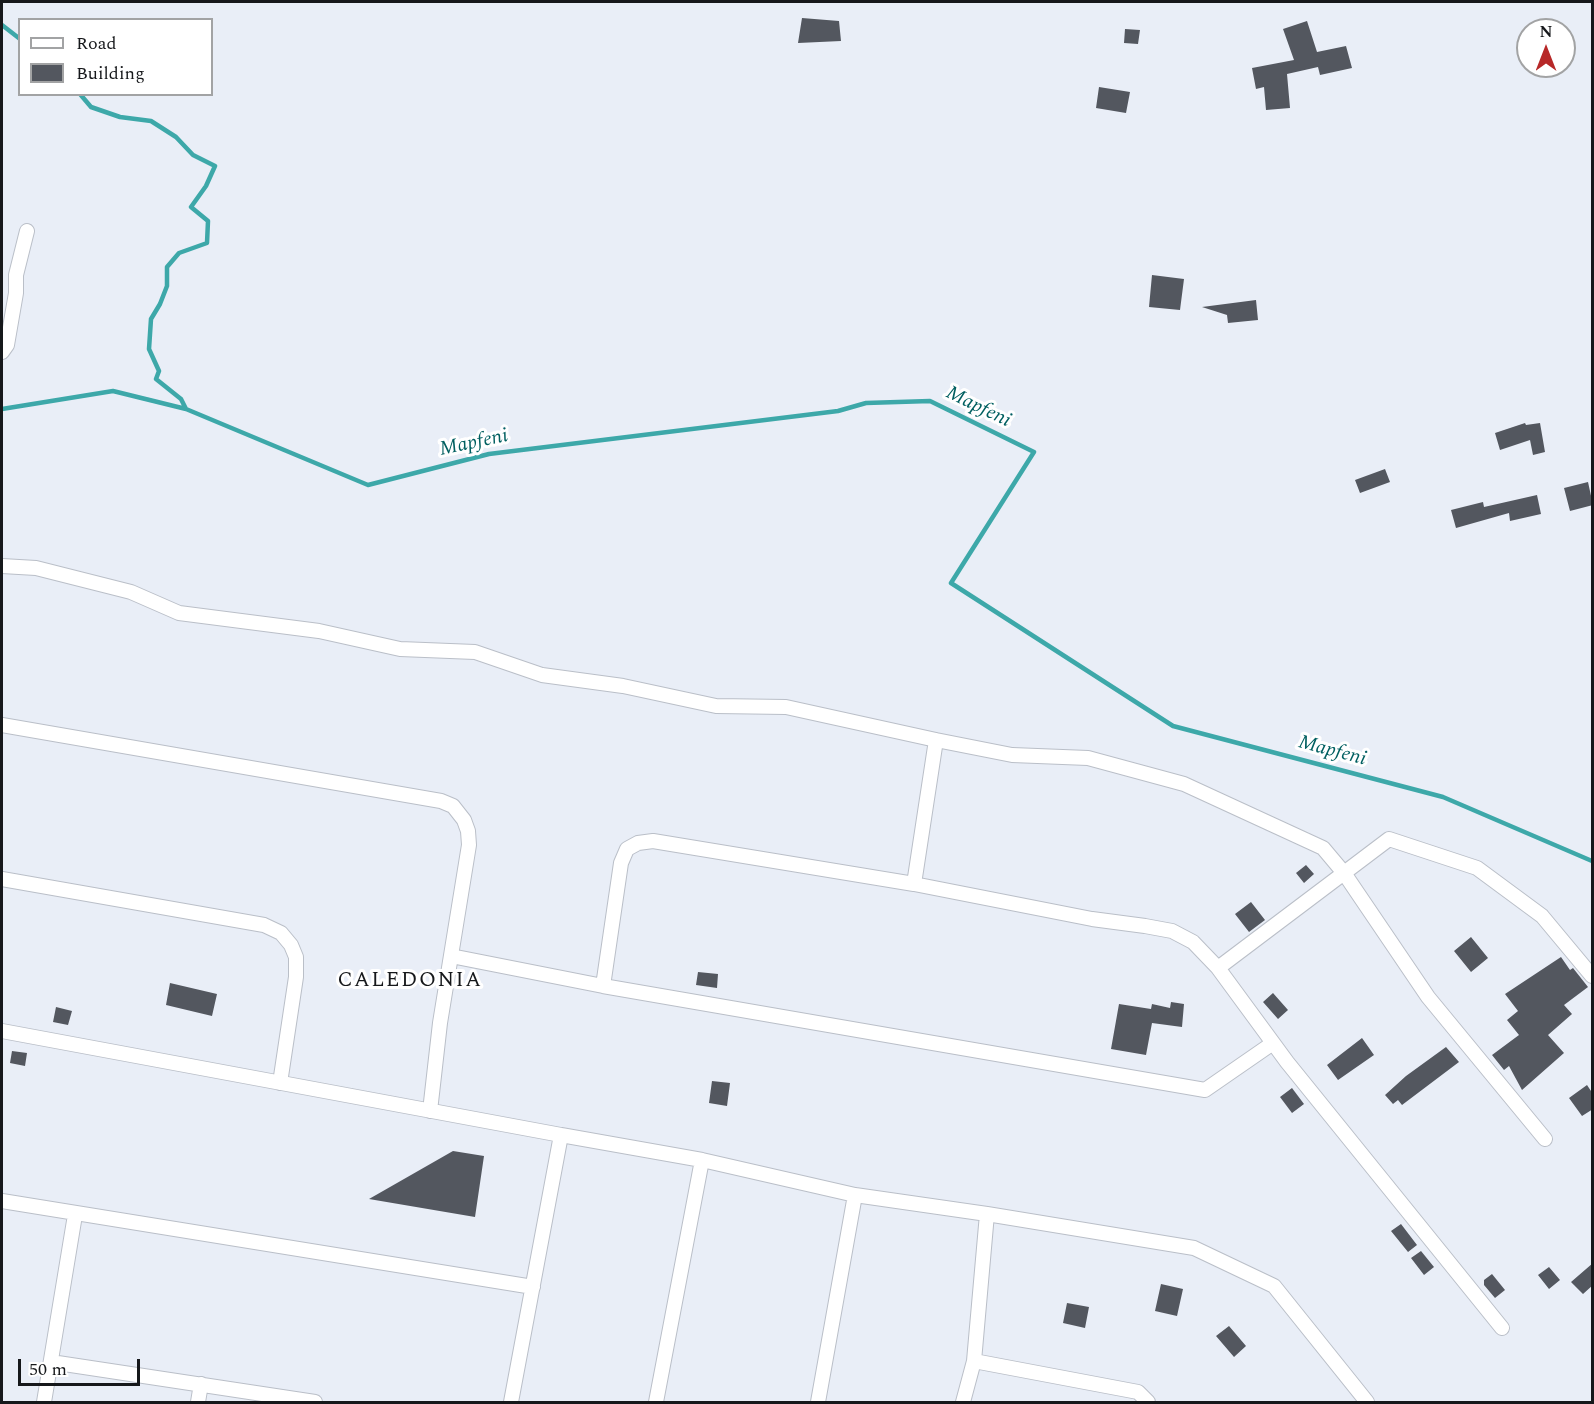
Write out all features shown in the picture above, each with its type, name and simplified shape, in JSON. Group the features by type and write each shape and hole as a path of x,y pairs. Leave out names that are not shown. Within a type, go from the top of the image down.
{"street":[{"path":"2,352 7,345 16,293 16,275 27,231"},
{"path":"2,566 36,568 131,592 179,613 319,631 400,649 475,652 542,675 623,686 716,706 786,707 1011,755 1088,758 1184,784 1323,848 1344,873 1428,997 1545,1139"},
{"path":"2,725 441,801 453,806 464,820 470,845 440,1023 430,1111"},
{"path":"914,884 936,740"},
{"path":"1218,968 1389,839 1477,868 1542,916 1593,976"},
{"path":"603,986 621,863 627,849 638,843 654,841 914,884 1092,919 1172,931 1193,942 1218,968 1273,1043 1502,1328"},
{"path":"2,879 264,925 281,933 291,945 296,957 296,977 280,1083"},
{"path":"451,956 603,986 1205,1090 1273,1043"},
{"path":"2,1031 702,1160 855,1195 1194,1248 1274,1286 1367,1402"},
{"path":"511,1402 561,1135"},
{"path":"656,1402 702,1160"},
{"path":"818,1402 855,1195"},
{"path":"2,1201 75,1215 533,1287"},
{"path":"963,1402 974,1361 987,1214"},
{"path":"45,1402 75,1215"},
{"path":"974,1361 1138,1392 1148,1402"},
{"path":"51,1362 315,1402"},
{"path":"198,1402 201,1384"}],"building":[{"path":"802,18 839,21 841,41 798,43"},
{"path":"1307,21 1317,52 1346,46 1352,68 1320,75 1318,67 1287,74 1290,108 1266,110 1264,87 1256,89 1252,68 1294,60 1283,29"},
{"path":"1125,29 1140,30 1138,44 1124,43"},
{"path":"1099,87 1130,92 1126,113 1096,108"},
{"path":"1152,275 1184,279 1180,310 1149,307"},
{"path":"1256,300 1258,320 1228,323 1227,315 1202,307"},
{"path":"1525,423 1526,425 1540,423 1545,452 1533,455 1530,440 1500,450 1495,433"},
{"path":"1385,469 1390,482 1360,493 1355,480"},
{"path":"1588,482 1593,505 1570,511 1564,488"},
{"path":"1537,495 1541,514 1510,521 1509,513 1456,528 1451,510 1483,502 1484,507"},
{"path":"1306,865 1314,874 1304,883 1296,873"},
{"path":"1251,902 1265,920 1249,932 1235,914"},
{"path":"1471,937 1488,958 1471,972 1454,951"},
{"path":"1561,957 1570,970 1573,968 1588,987 1564,1005 1572,1014 1548,1035 1564,1053 1522,1090 1509,1066 1504,1070 1492,1055 1519,1035 1507,1020 1518,1011 1505,994"},
{"path":"698,972 718,974 717,988 696,985"},
{"path":"170,983 217,994 212,1016 166,1005"},
{"path":"1273,993 1288,1010 1278,1019 1263,1002"},
{"path":"1171,1002 1184,1004 1182,1027 1152,1023 1146,1055 1111,1049 1119,1004 1151,1009 1152,1004 1170,1008"},
{"path":"56,1007 72,1011 68,1025 53,1022"},
{"path":"1362,1038 1374,1055 1338,1080 1327,1065"},
{"path":"1446,1047 1459,1062 1402,1105 1398,1100 1393,1104 1385,1095 1406,1076"},
{"path":"12,1051 27,1053 25,1066 10,1063"},
{"path":"712,1081 730,1083 727,1106 709,1103"},
{"path":"1587,1085 1593,1094 1593,1109 1582,1116 1569,1098"},
{"path":"1292,1088 1304,1104 1292,1113 1280,1097"},
{"path":"453,1151 484,1156 475,1217 369,1199"},
{"path":"1401,1224 1417,1245 1408,1252 1391,1231"},
{"path":"1421,1251 1434,1267 1424,1275 1411,1258"},
{"path":"1593,1263 1593,1285 1583,1294 1571,1282"},
{"path":"1549,1267 1560,1280 1549,1289 1538,1275"},
{"path":"1492,1274 1505,1290 1495,1298 1484,1285 1484,1280"},
{"path":"1161,1284 1183,1289 1177,1316 1155,1311"},
{"path":"1067,1303 1089,1307 1085,1328 1063,1323"},
{"path":"1229,1326 1246,1346 1234,1357 1216,1336"}],"waterway":[{"path":"2,25 18,37"},
{"path":"82,96 91,107 120,117 151,121 176,137 193,155 215,166 206,186 191,207 208,221 207,243 179,253 167,267 167,286 151,319 149,349 159,371 156,379 181,399 186,409"},
{"name":"Mapfeni","path":"2,409 113,391 186,409 368,485 489,454 838,411 866,403 930,401 1034,452 951,583 1173,726 1443,797 1592,861"}],"district":[{"name":"CALEDONIA","path":"410,982"}]}
